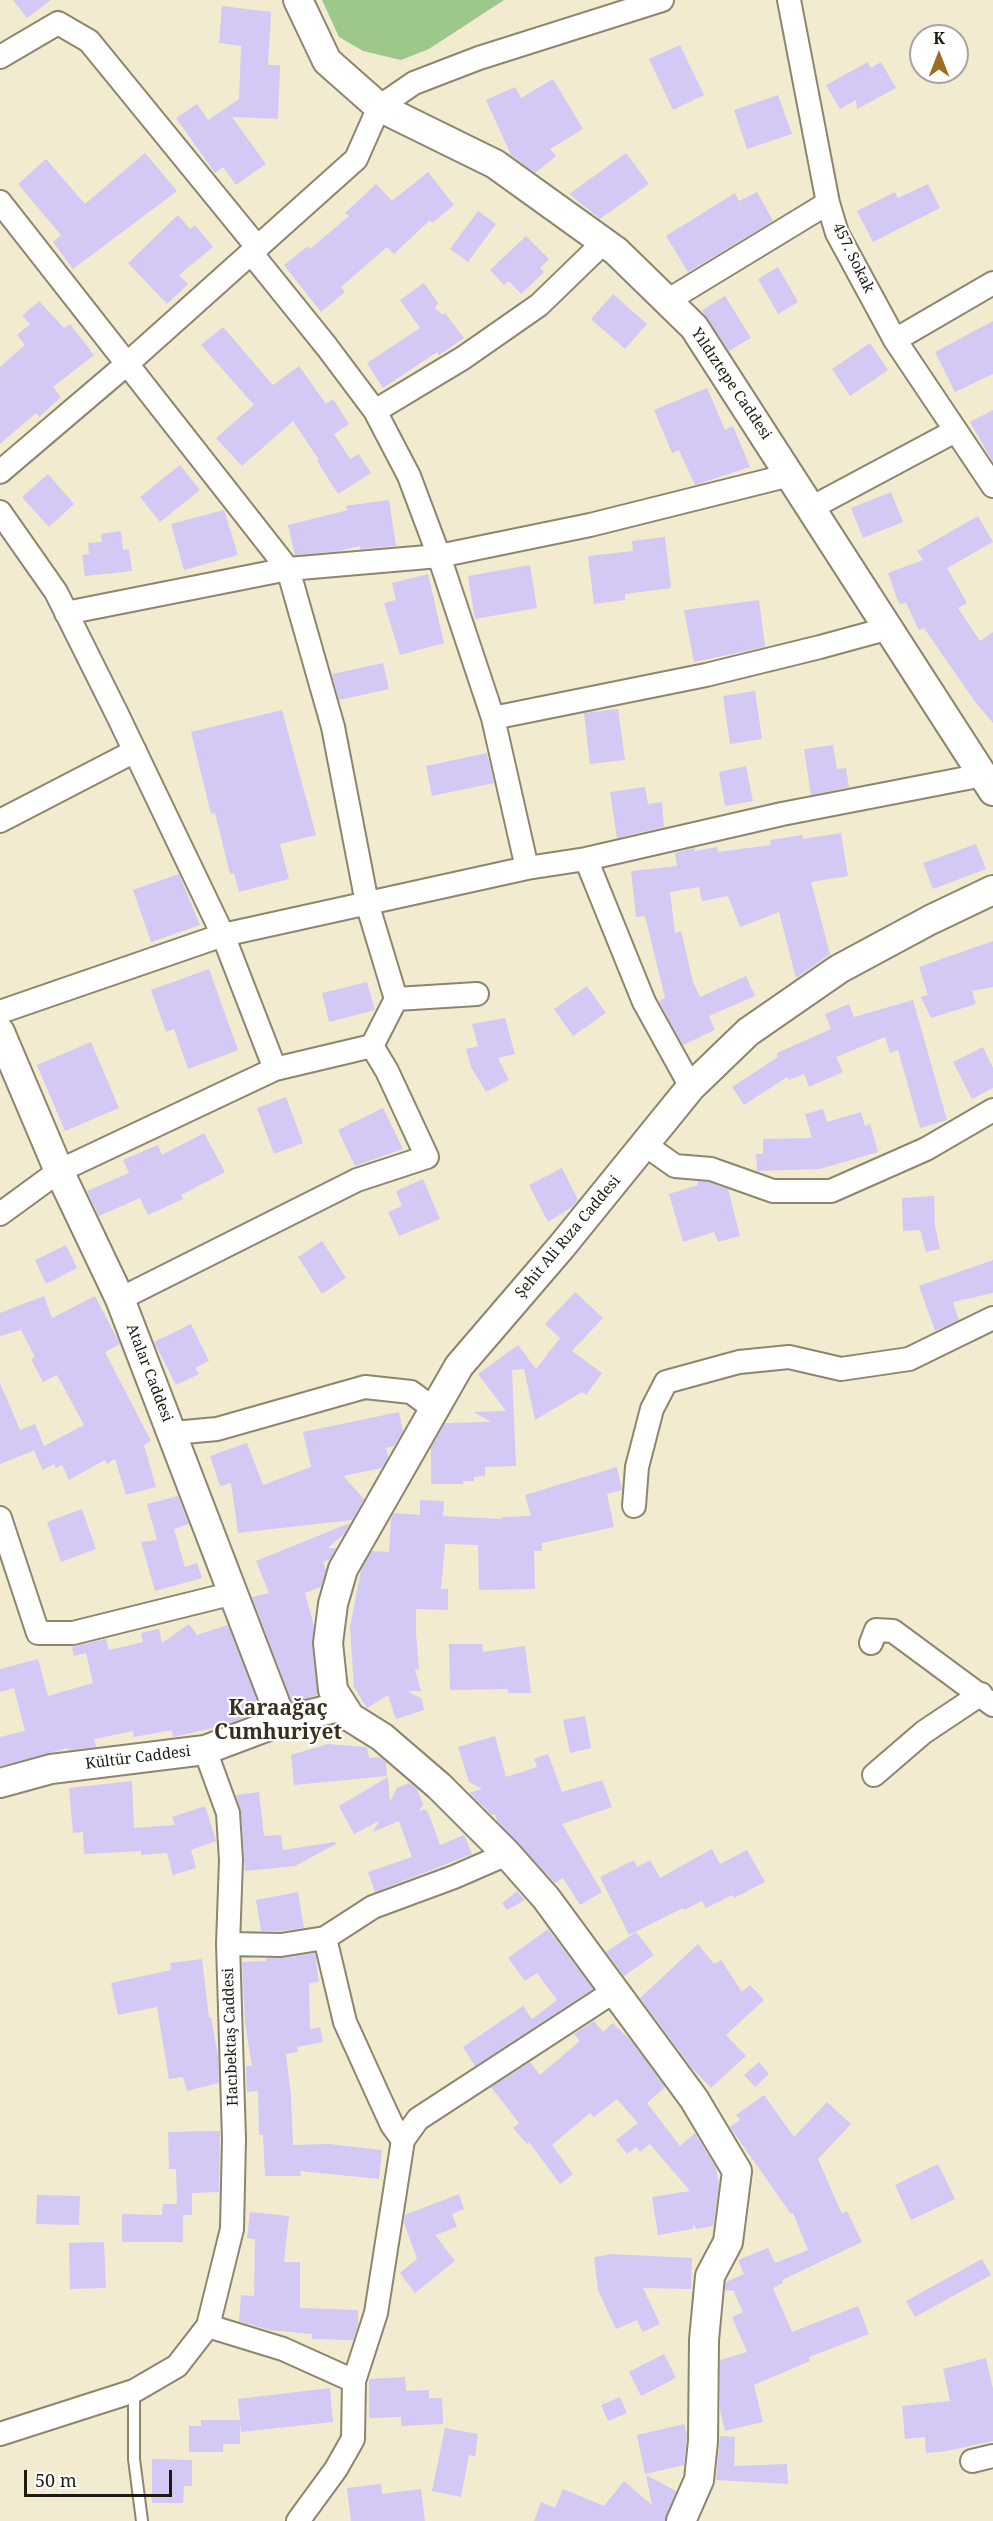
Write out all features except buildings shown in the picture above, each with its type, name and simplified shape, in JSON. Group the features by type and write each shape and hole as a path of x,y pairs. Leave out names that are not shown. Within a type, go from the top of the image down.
{"street":[{"name":"Yıldıztepe Caddesi","path":"298,0 327,61 378,107 495,164 616,251 694,327 988,783"},
{"path":"1,468 128,363 356,159 378,107 414,83 446,70 662,0"},
{"name":"457. Sokak","path":"789,0 828,203 837,233 895,340 956,431 989,472"},
{"path":"0,57 58,23 88,41 255,251 375,411 409,476 439,556 493,718 527,868"},
{"path":"0,202 288,569 333,727 367,903 396,999 372,1046 275,1069 59,1171 0,1214"},
{"path":"667,301 828,203"},
{"path":"375,411 463,358 539,305 604,242"},
{"path":"895,340 993,283"},
{"path":"811,508 956,431"},
{"path":"66,613 288,569 439,556 590,525 790,475"},
{"path":"0,512 56,592 135,751 223,935 275,1069"},
{"path":"493,718 706,675 886,628"},
{"path":"0,821 135,751"},
{"path":"0,1012 223,935 527,868 586,859 782,813 988,783"},
{"path":"586,859 644,1002 691,1087"},
{"name":"Şehit Ali Rıza Caddesi","path":"347,1711 333,1690 327,1643 333,1604 343,1569 459,1366 691,1087 748,1032 839,969 930,920 993,890"},
{"path":"396,999 477,994"},
{"name":"Atalar Caddesi","path":"0,1032 59,1171 120,1299 282,1721"},
{"path":"120,1299 218,1252 357,1180 427,1157 387,1071 372,1046"},
{"path":"644,1144 675,1166 711,1169 773,1191 831,1191 926,1149 993,1110"},
{"path":"634,1506 637,1467 652,1409 666,1382 739,1362 769,1359 789,1358 841,1369 909,1359 993,1318"},
{"path":"173,1433 217,1429 365,1387 411,1392 434,1409"},
{"path":"0,1518 38,1633 73,1633 234,1593"},
{"path":"871,1643 876,1630 893,1631 987,1700 924,1732 874,1775"},
{"path":"347,1711 382,1737 439,1786 507,1854 546,1898 616,1990 694,2099 737,2171 728,2242 710,2276 704,2340 703,2441 699,2480 681,2521"},
{"name":"Kültür Caddesi","path":"0,1782 51,1769 205,1750 282,1721 347,1711"},
{"name":"Hacıbektaş Caddesi","path":"205,1750 228,1814 231,1860 228,1944 234,2139 232,2229 208,2326"},
{"path":"228,1944 280,1945 325,1938 373,1907 454,1877 507,1854"},
{"path":"325,1938 345,2022 378,2097 392,2125 403,2140"},
{"path":"298,2521 336,2469 353,2439 354,2381 376,2313 403,2140 418,2119 616,1990"},
{"path":"0,2434 134,2391 177,2366 208,2326 283,2349 354,2381"}],"lane":[{"path":"134,2391 134,2459 142,2521"}],"green space":[{"path":"322,0 504,0 429,49 401,60 363,51 339,37"}],"district":[{"name":"Karaağaç Cumhuriyet","path":"278,1721"}]}
